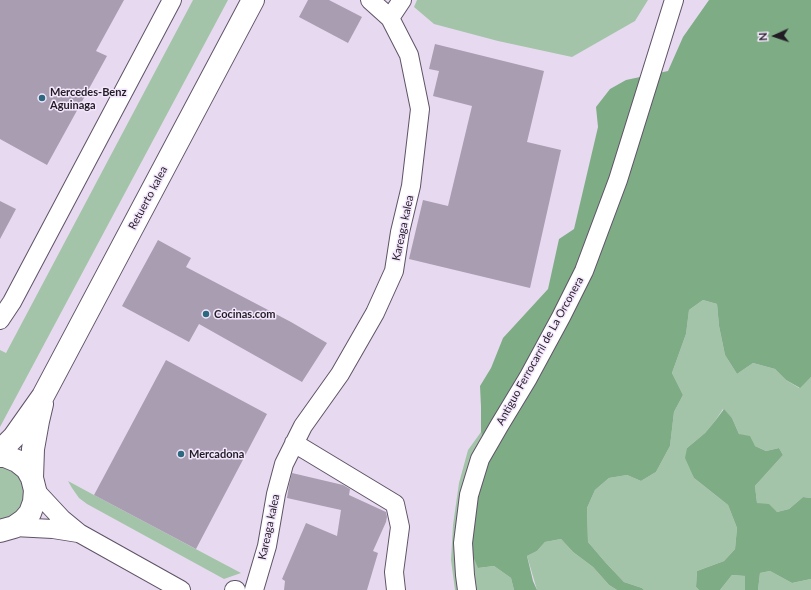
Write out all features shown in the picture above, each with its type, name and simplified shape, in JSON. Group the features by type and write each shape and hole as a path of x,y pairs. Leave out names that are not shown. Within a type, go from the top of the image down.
{"main road":[{"name":"Retuerto kalea","path":"0,450 14,437 43,396 253,0"},
{"name":"Retuerto kalea","path":"4,530 24,520 30,513 34,502 33,449 43,396"},
{"path":"0,456 17,460 27,469 34,484"}],"street":[{"path":"0,320 12,302 172,0"},
{"name":"Kareaga kalea","path":"254,590 267,546 276,494 284,464 303,426 340,374 375,313 394,271 400,232 411,186 420,109 409,55 390,18 370,0"},
{"path":"390,18 402,0"},
{"name":"Antiguo Ferrocarril de La Orconera","path":"468,590 465,575 463,543 469,495 480,459 528,378 584,271 618,180 674,0"},
{"path":"294,443 395,504 400,527 394,572 396,590"},
{"path":"34,484 62,519 79,533 182,590"},
{"path":"4,530 52,529 79,533"}],"green space":[{"path":"193,0 228,0 0,427 0,350 6,353"},
{"path":"417,0 648,0 635,21 572,57 498,41 434,24 414,7"},
{"path":"709,0 811,0 811,377 800,388 786,380 775,369 753,363 737,374 725,355 719,326 717,304 703,300 689,310 686,334 672,373 683,395 674,412 670,446 656,472 641,481 627,475 609,478 595,490 587,508 588,542 624,582 644,590 617,590 609,585 593,567 573,552 561,539 545,542 537,551 527,556 533,581 537,590 514,590 511,578 494,566 478,568 473,556 473,528 477,495 488,464 481,432 480,386 491,368 503,338 548,289 559,239 574,229 598,127 596,107 610,89 626,80 668,71 683,37"},
{"path":"703,300 717,304 719,326 725,355 737,374 753,363 775,369 786,380 799,388 811,377 811,498 803,497 789,509 777,512 757,503 755,486 783,455 779,448 766,451 755,446 739,434 732,418 723,409 705,433 687,448 694,478 728,505 737,528 735,549 724,561 697,571 696,587 699,590 644,590 624,582 588,542 587,508 595,490 609,478 627,475 641,481 656,472 670,446 674,412 683,395 672,373 686,334 689,310"},
{"path":"724,409 732,418 739,434 750,436 755,446 766,451 779,448 783,455 755,486 757,503 769,504 777,512 789,509 803,497 811,498 811,579 792,583 770,571 760,573 758,590 745,590 745,576 732,575 720,590 699,590 696,587 697,571 724,561 735,549 737,528 728,505 694,478 685,458 687,448 705,433"},
{"path":"481,432 488,464 478,568 494,566 511,578 514,590 455,590 451,560 453,525 459,483 468,450"},
{"path":"0,464 8,466 22,479 25,488 23,506 17,514 0,522"},
{"path":"68,481 241,573 224,579 87,504 79,498"},
{"path":"561,539 573,552 593,567 609,585 617,590 537,590 527,556 537,551 545,542"},
{"path":"770,571 792,583 811,579 811,590 758,590 760,573"},
{"path":"732,575 745,576 745,590 720,590"}],"building":[{"name":"Mercedes-Benz Aguinaga","path":"0,0 124,0 96,51 107,56 47,165 0,139"},
{"path":"308,0 329,0 362,17 348,43 299,17"},
{"path":"435,44 544,71 527,142 561,150 530,288 409,259 423,200 448,206 472,106 433,96 439,71 429,69"},
{"path":"0,201 16,209 0,239"},
{"name":"Cocinas.com","path":"158,240 191,258 186,267 291,322 327,343 302,382 199,324 189,342 122,306"},
{"name":"Mercadona","path":"166,360 267,414 196,549 94,495"},
{"path":"292,473 343,485 350,489 349,495 386,512 386,522 373,551 378,553 367,590 284,590 285,581 282,579 306,523 337,536 341,510 287,498"}],"place":[{"name":"Mercedes-Benz Aguinaga","path":"42,98"},
{"name":"Cocinas.com","path":"206,314"},
{"name":"Mercadona","path":"181,454"}]}
